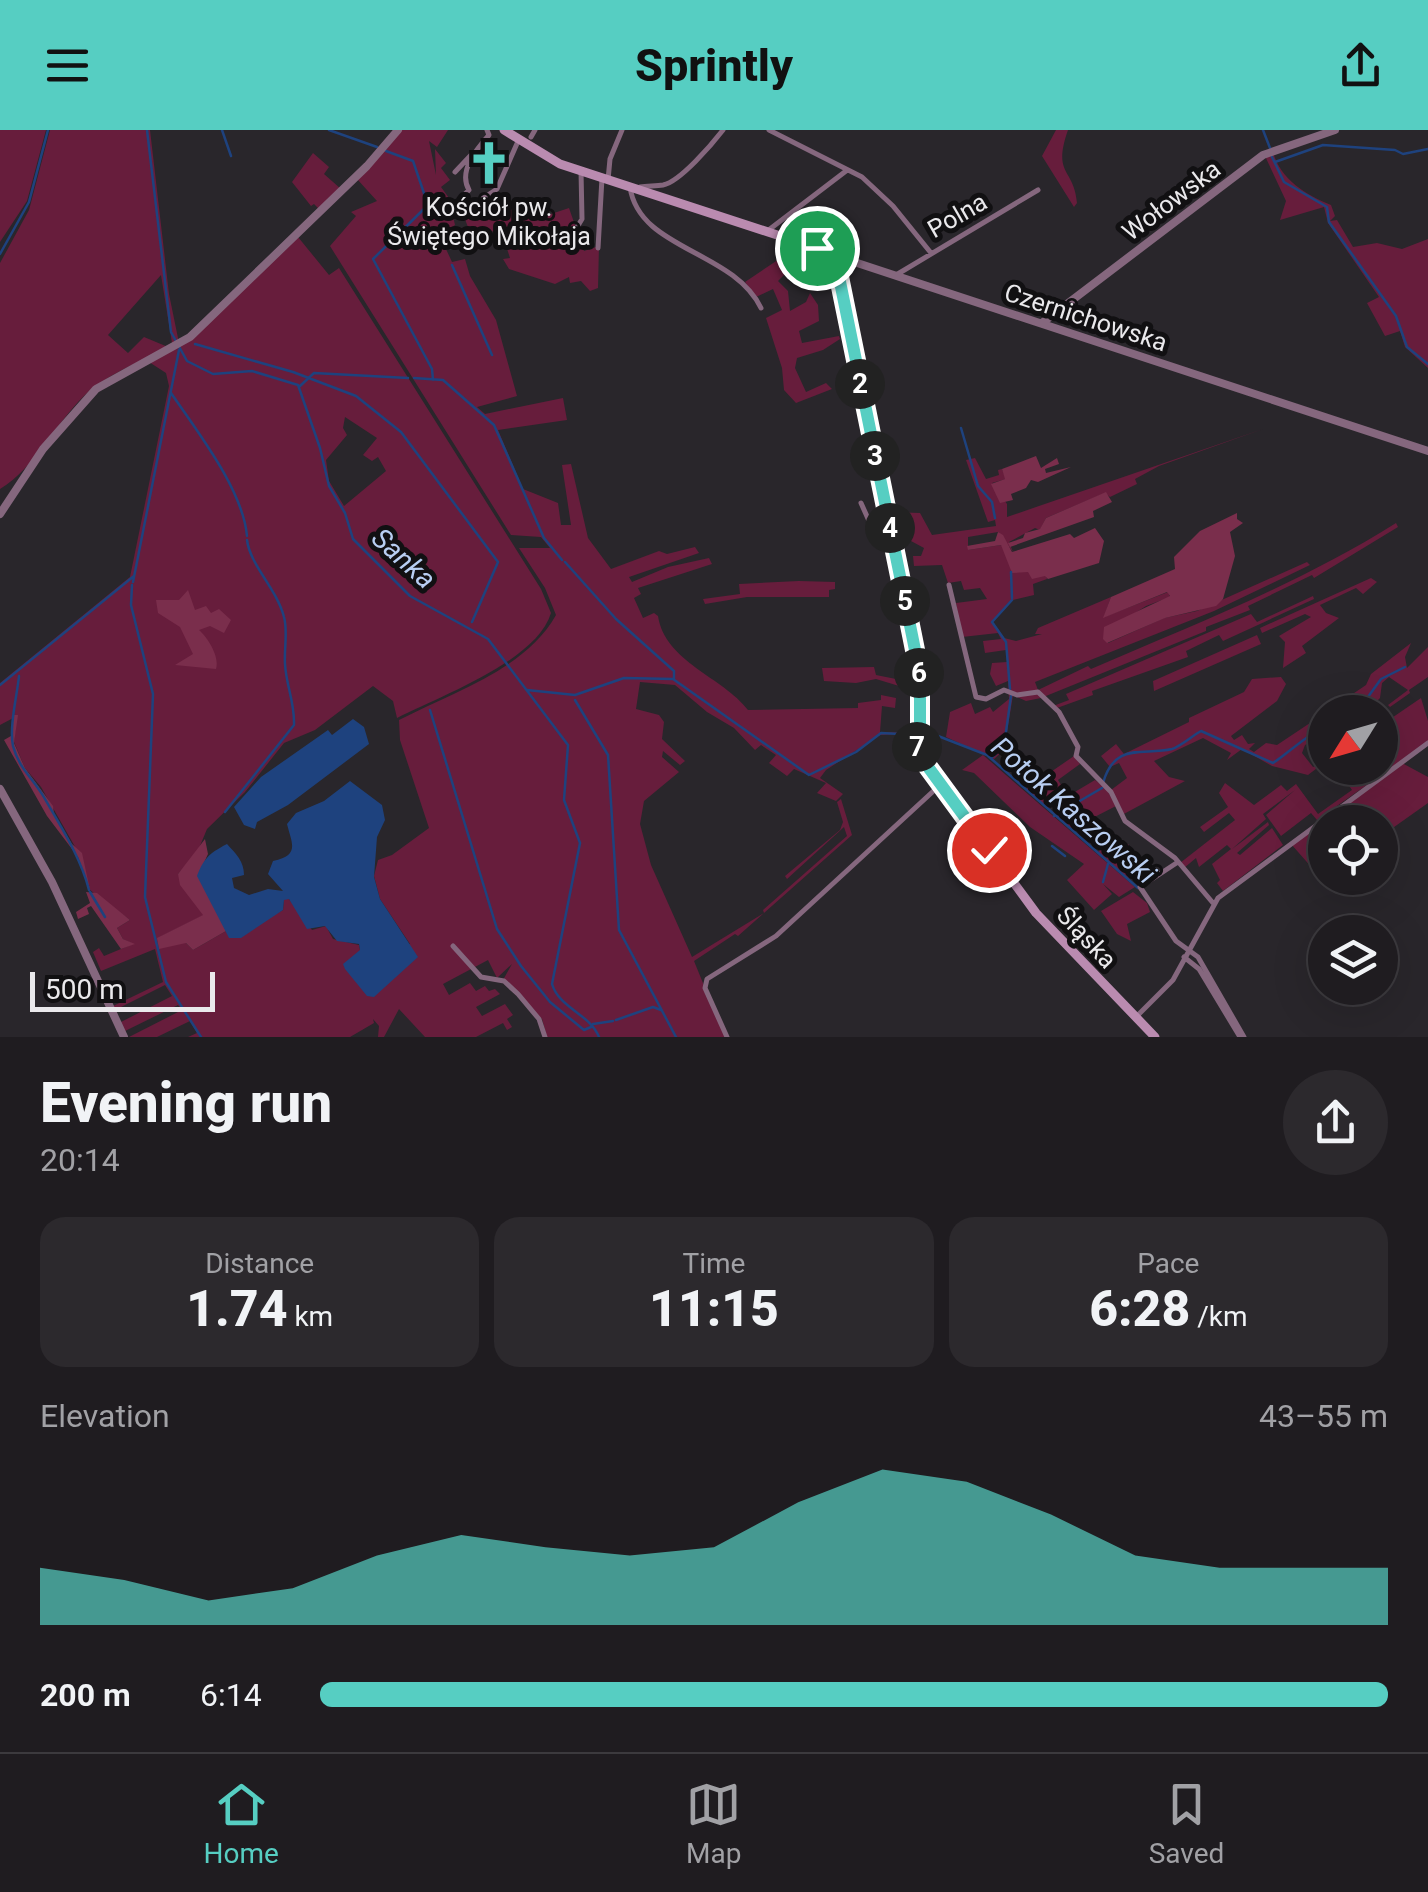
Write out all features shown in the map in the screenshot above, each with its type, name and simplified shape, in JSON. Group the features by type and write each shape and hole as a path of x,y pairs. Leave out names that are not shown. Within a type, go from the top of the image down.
{"main road":[{"path":"504,130 526,134 555,162 822,250 838,261"},
{"name":"Śląska","path":"838,261 919,668 917,734 921,759 1036,913 1154,1037"}],"street":[{"path":"0,514 44,449 96,389 177,345 330,202 398,130"},
{"path":"598,248 605,178 622,130"},
{"path":"769,130 862,177 932,253"},
{"name":"Wołowska","path":"1042,324 1263,155 1334,130"},
{"path":"722,131 713,145 667,184 630,187 641,216 654,229 736,274 761,308"},
{"path":"455,172 488,132"},
{"path":"456,216 497,189 526,134"},
{"path":"463,196 469,190 464,181 474,152"},
{"path":"576,228 582,218 581,171"},
{"path":"766,232 846,171"},
{"name":"Polna","path":"896,275 1038,190"},
{"name":"Czernichowska","path":"838,261 896,275 1428,451"},
{"path":"861,503 891,558 896,558"},
{"path":"872,527 890,528"},
{"path":"950,585 974,695 980,700 1004,690 1017,695 1036,691 1059,712 1078,747 1076,756 1111,792 1125,821 1178,862 1213,903"},
{"path":"1136,1017 1168,988 1213,903 1282,847 1428,743"},
{"path":"727,1037 706,988 707,979 776,936 940,785"},
{"path":"0,789 52,882 124,1037"},
{"path":"1178,862 1140,886 1242,1037"},
{"path":"453,946 481,977 504,982 518,994 540,1019 546,1037"}],"shaded area":[{"path":"0,130 46,130 27,201 0,242"},
{"path":"50,130 150,130 169,294 179,343 94,387 24,469 0,489 0,263 29,210","holes":["161,275 172,343 168,347 144,337 128,353 108,335"]},
{"path":"401,130 448,130 437,147 429,141 436,175 435,149 446,163 441,168 450,180 441,187 449,198 455,225 440,236 452,262 465,259 470,276 496,320 517,396 477,407 485,414 563,398 567,420 498,430 523,489 558,503 561,525 571,525 562,465 571,464 588,538 611,569 659,551 667,554 695,547 699,553 629,577 632,582 668,567 709,558 712,564 638,588 641,594 634,598 643,618 654,613 658,616 663,632 683,657 748,710 858,708 858,703 881,700 881,695 896,698 895,708 882,706 880,732 915,733 880,735 826,770 820,778 843,794 836,801 817,793 826,783 794,769 787,776 769,763 776,755 761,745 755,750 734,728 675,685 640,682 636,709 659,715 664,722 662,739 685,761 680,765 663,751 662,757 679,772 644,801 640,824 651,865 692,957 764,913 738,936 735,934 694,961 725,1037 547,1037 542,1019 503,980 512,964 497,978 488,960 443,984 449,995 470,983 476,991 485,986 500,994 476,1007 482,1016 505,1004 513,1015 507,1019 512,1027 507,1030 503,1023 476,1037 425,1037 399,1009 384,1037 378,1037 379,1026 373,1019 374,1023 350,1037 188,1037 197,1033 190,1021 157,1037 129,1037 182,1010 178,1005 123,1032 119,1023 172,996 165,985 113,1011 111,1007 163,982 155,949 101,971 93,952 99,948 104,956 133,944 123,939 117,928 130,920 90,890 78,852 41,787 25,768 14,742 17,716 0,725 0,683 130,577 169,386 166,373 149,362 182,345 298,237 329,275 339,268 541,589 551,613 527,647 461,688 397,718 393,701 373,686 315,730 284,743 245,792 207,829 197,853 178,874 204,915 162,936 186,943 193,950 226,931 230,938 283,910 284,899 289,899 312,930 326,926 333,939 359,945 360,950 410,944 380,899 374,876 378,860 392,855 429,828 400,740 399,720 507,665 543,634 556,615 545,588 519,548 550,548 541,537 511,535 330,246 356,216 351,212 377,201 357,179","holes":["345,417 377,438 363,455 372,461 378,457 386,471 344,506 329,481 326,460 347,435 343,428"]},
{"path":"1056,130 1068,130 1062,156 1075,191 1074,207 1042,156"},
{"path":"1273,152 1276,162 1295,185 1331,205 1335,216 1330,221 1337,220 1353,247 1377,243 1402,249 1428,239 1428,368 1405,347 1400,331 1385,336 1367,303 1379,297 1328,223 1324,207 1280,220 1286,201 1265,156"},
{"path":"313,153 329,167 324,174 341,189 320,210 314,204 311,206 292,182"},
{"path":"495,193 506,210 539,202 538,210 547,208 548,212 536,219 569,208 584,251 599,246 598,288 590,291 581,281 570,283 569,277 555,284 509,269 503,259 510,258 501,230 471,235 463,214"},
{"path":"800,245 805,247 781,267 785,274 778,281 788,291 790,311 806,302 810,293 818,305 819,321 799,331 802,343 839,336 840,339 823,350 797,358 795,368 806,392 826,383 832,389 796,403 784,390 782,368 766,318 782,310 773,289 756,297 745,282"},
{"path":"1263,429 1159,466 1135,479 1137,484 1110,497 1105,493 1046,518 1040,530 1035,528 1009,542 1013,552 998,532 968,537 968,550 1001,545 1031,574 1046,576 1047,579 1033,584 1034,595 1013,600 993,622 1004,638 1016,641 1042,634 1035,634 1038,628 1111,597 1104,617 1168,592 1170,597 1146,606 1106,632 1108,643 1164,618 1197,611 1307,562 1310,565 1214,611 1035,682 1038,690 1246,602 1396,523 1398,527 1314,578 1312,575 1248,606 1250,610 1206,627 1206,631 1041,698 1026,701 1013,695 1004,750 994,759 946,737 950,712 971,703 975,714 990,707 993,712 1009,699 1008,681 996,686 990,674 992,663 1007,662 1006,650 985,653 983,641 1001,639 998,633 962,637 956,603 987,599 980,588 964,590 961,581 948,583 942,565 914,566 913,556 921,556 924,548 911,541 895,542 894,538 910,538 909,522 890,520 878,456 888,482 884,483 890,512 920,513 932,535 996,526 995,520 988,522 966,460 975,458 986,479 999,475 998,470 1002,469 1006,479 992,483 1007,504 1007,517"},
{"path":"1036,456 1041,468 1057,458 1059,464 1045,469 1046,473 1071,467 1038,482 1031,480 1026,488 1011,494 1013,500 1000,503 991,484 1005,479 1002,469"},
{"path":"1106,492 1112,502 1093,511 1094,517 1010,547 1008,543 1040,529 1046,518"},
{"path":"1237,513 1237,519 1243,523 1230,532 1235,556 1223,599 1216,606 1165,618 1107,643 1103,639 1104,627 1170,596 1167,592 1103,618 1111,597 1175,569 1174,557 1200,531"},
{"path":"1095,528 1104,541 1099,563 1048,579 1032,579 1028,572 1012,573 1001,545 968,550 967,546 995,541 998,532 1012,552 1070,534 1074,538"},
{"path":"1371,578 1377,582 1363,594 1356,588 1320,605 1326,613 1339,618 1302,646 1306,653 1283,668 1285,642 1279,636 1311,617 1305,614 1262,633 1260,628"},
{"path":"835,582 835,589 829,590 829,597 747,597 705,604 703,599 740,594 739,584"},
{"path":"188,590 195,610 206,606 211,613 219,609 231,620 224,633 210,626 199,630 214,653 216,669 175,665 193,654 180,627 158,613 156,600 179,600"},
{"path":"1313,596 1314,599 1223,641 1219,635 1186,651 1188,657 1092,691 1093,695 1053,706 1069,700 1066,694 1251,614 1257,622"},
{"path":"1257,635 1261,644 1154,691 1153,681"},
{"path":"1411,643 1405,657 1407,668 1428,647 1428,677 1398,701 1408,690 1389,677 1382,683 1380,695 1351,695 1366,685 1371,674"},
{"path":"874,667 876,675 906,681 914,677 917,697 909,695 909,689 876,679 856,683 824,681 822,668"},
{"path":"1281,677 1286,684 1277,701 1231,736 1234,740 1242,735 1248,744 1255,743 1249,749 1254,752 1266,743 1277,745 1308,724 1308,743 1302,753 1308,761 1308,775 1272,766 1242,749 1227,760 1231,753 1203,738 1154,761 1169,777 1185,781 1122,815 1111,790 1127,778 1119,763 1110,767 1101,756 1116,744 1124,754 1189,722 1189,718 1244,692 1252,679"},
{"path":"1421,698 1428,721 1428,742 1398,763 1398,714"},
{"path":"14,715 18,715 14,743 25,768 53,806 72,844 82,853 90,890 78,857 47,816 4,740 11,736"},
{"path":"983,755 1135,887 1119,897 1103,884 1112,894 1094,910 1067,880 1084,864 1030,827 974,773 962,770"},
{"path":"1074,756 1080,764 1058,780 1068,796 1095,780 1106,788 1116,806 1071,829 1052,813 1071,802 1069,797 1048,809 1026,789"},
{"path":"1402,763 1428,777 1428,803 1398,824 1398,805 1343,805 1371,785 1398,785 1398,766"},
{"path":"1225,783 1254,805 1281,785 1287,791 1296,784 1311,805 1308,805 1308,815 1281,836 1266,815 1295,790 1263,814 1266,819 1232,849 1268,822 1237,853 1240,855 1272,828 1283,845 1223,891 1212,864 1231,849 1227,845 1199,867 1196,858 1184,868 1180,863 1235,820 1229,813 1204,832 1200,827 1228,807 1219,793"},
{"path":"1349,785 1367,785 1338,805 1331,805 1352,790"},
{"path":"841,799 852,835 764,913 847,836 844,827 787,879 785,876 840,830 843,822 837,802"},
{"path":"1105,826 1115,844 1128,844 1143,869 1128,878 1097,853 1100,850 1085,837"},
{"path":"1308,831 1308,863 1291,844"},
{"path":"205,839 208,854 201,869 226,931 193,950 186,943 159,949 157,938 203,915 180,885 178,874"},
{"path":"86,892 97,893 130,920 117,928 123,939 135,944 121,949 91,906 87,908 89,914 78,919 76,912 90,903"},
{"path":"1133,892 1147,903 1150,912 1127,924 1131,941 1117,934 1101,911"}],"water":[{"path":"353,719 364,727 369,744 288,805 257,822 255,829 244,825 234,807 261,777 328,730 332,735"},
{"path":"350,781 382,805 385,820 377,837 374,877 380,899 418,957 374,997 367,996 343,964 360,950 359,944 337,941 325,926 307,929 289,899 284,900 283,910 241,938 229,938 197,876 207,858 227,844 244,870 244,875 232,878 234,888 249,895 268,889 283,891 268,874 273,861 291,852 287,824 296,813 324,801"}],"waterway":[{"path":"0,254 29,202 48,130"},
{"name":"Sanka","path":"147,130 171,332 187,361 213,374 252,371 298,385 329,486 345,513 353,539 410,596 488,639 568,745 564,800 580,843 552,984 561,999 589,1022 599,1037"},
{"path":"222,130 231,156"},
{"path":"329,130 377,147"},
{"path":"1263,130 1270,148"},
{"path":"1275,162 1323,145 1395,150 1403,154 1428,149"},
{"path":"386,151 413,161 428,205 373,259 432,369 433,380"},
{"path":"1272,157 1284,182 1327,207 1329,222 1396,316 1407,347 1428,364"},
{"path":"452,265 492,355"},
{"path":"195,344 293,372 356,396 401,432 498,562 472,622"},
{"path":"133,582 179,350"},
{"path":"300,386 314,373 408,378"},
{"path":"414,378 443,380 494,425 544,538 562,560"},
{"path":"171,393 228,481 244,518 247,536"},
{"path":"961,428 978,486 992,502 995,518"},
{"path":"225,812 294,725 286,672 284,617 247,540"},
{"path":"565,562 616,619 674,671 674,678"},
{"path":"1011,572 1012,598"},
{"path":"0,685 134,576"},
{"path":"132,585 131,605 153,694 145,897 166,982 201,1037"},
{"path":"1010,689 1006,642 992,622 1012,600"},
{"path":"1369,695 1381,679 1405,667"},
{"path":"19,676 13,746 70,843 89,890"},
{"name":"Potok Kaszowski","path":"527,690 575,695 624,678 673,679 809,775 856,752 881,733 938,736 987,755 1138,888"},
{"path":"992,757 1004,746 1011,696"},
{"path":"575,700 608,755 619,930 676,1037"},
{"path":"430,710 497,929 550,1002 584,1030 591,1027"},
{"path":"1103,783 1108,770 1122,756 1172,749 1201,731 1273,763 1308,737"},
{"path":"1054,816 1102,788"},
{"path":"1052,846 1065,856"},
{"path":"1103,882 1108,864"},
{"path":"90,892 105,917"},
{"path":"616,1020 653,1007 661,1010"},
{"path":"593,1024 613,1021"}],"place":[{"name":"Kościół pw. Świętego Mikołaja","path":"489,163"}],"route":[{"path":"817,248 832,258 838,272 912,635 920,675 918,751 989,850"}]}
